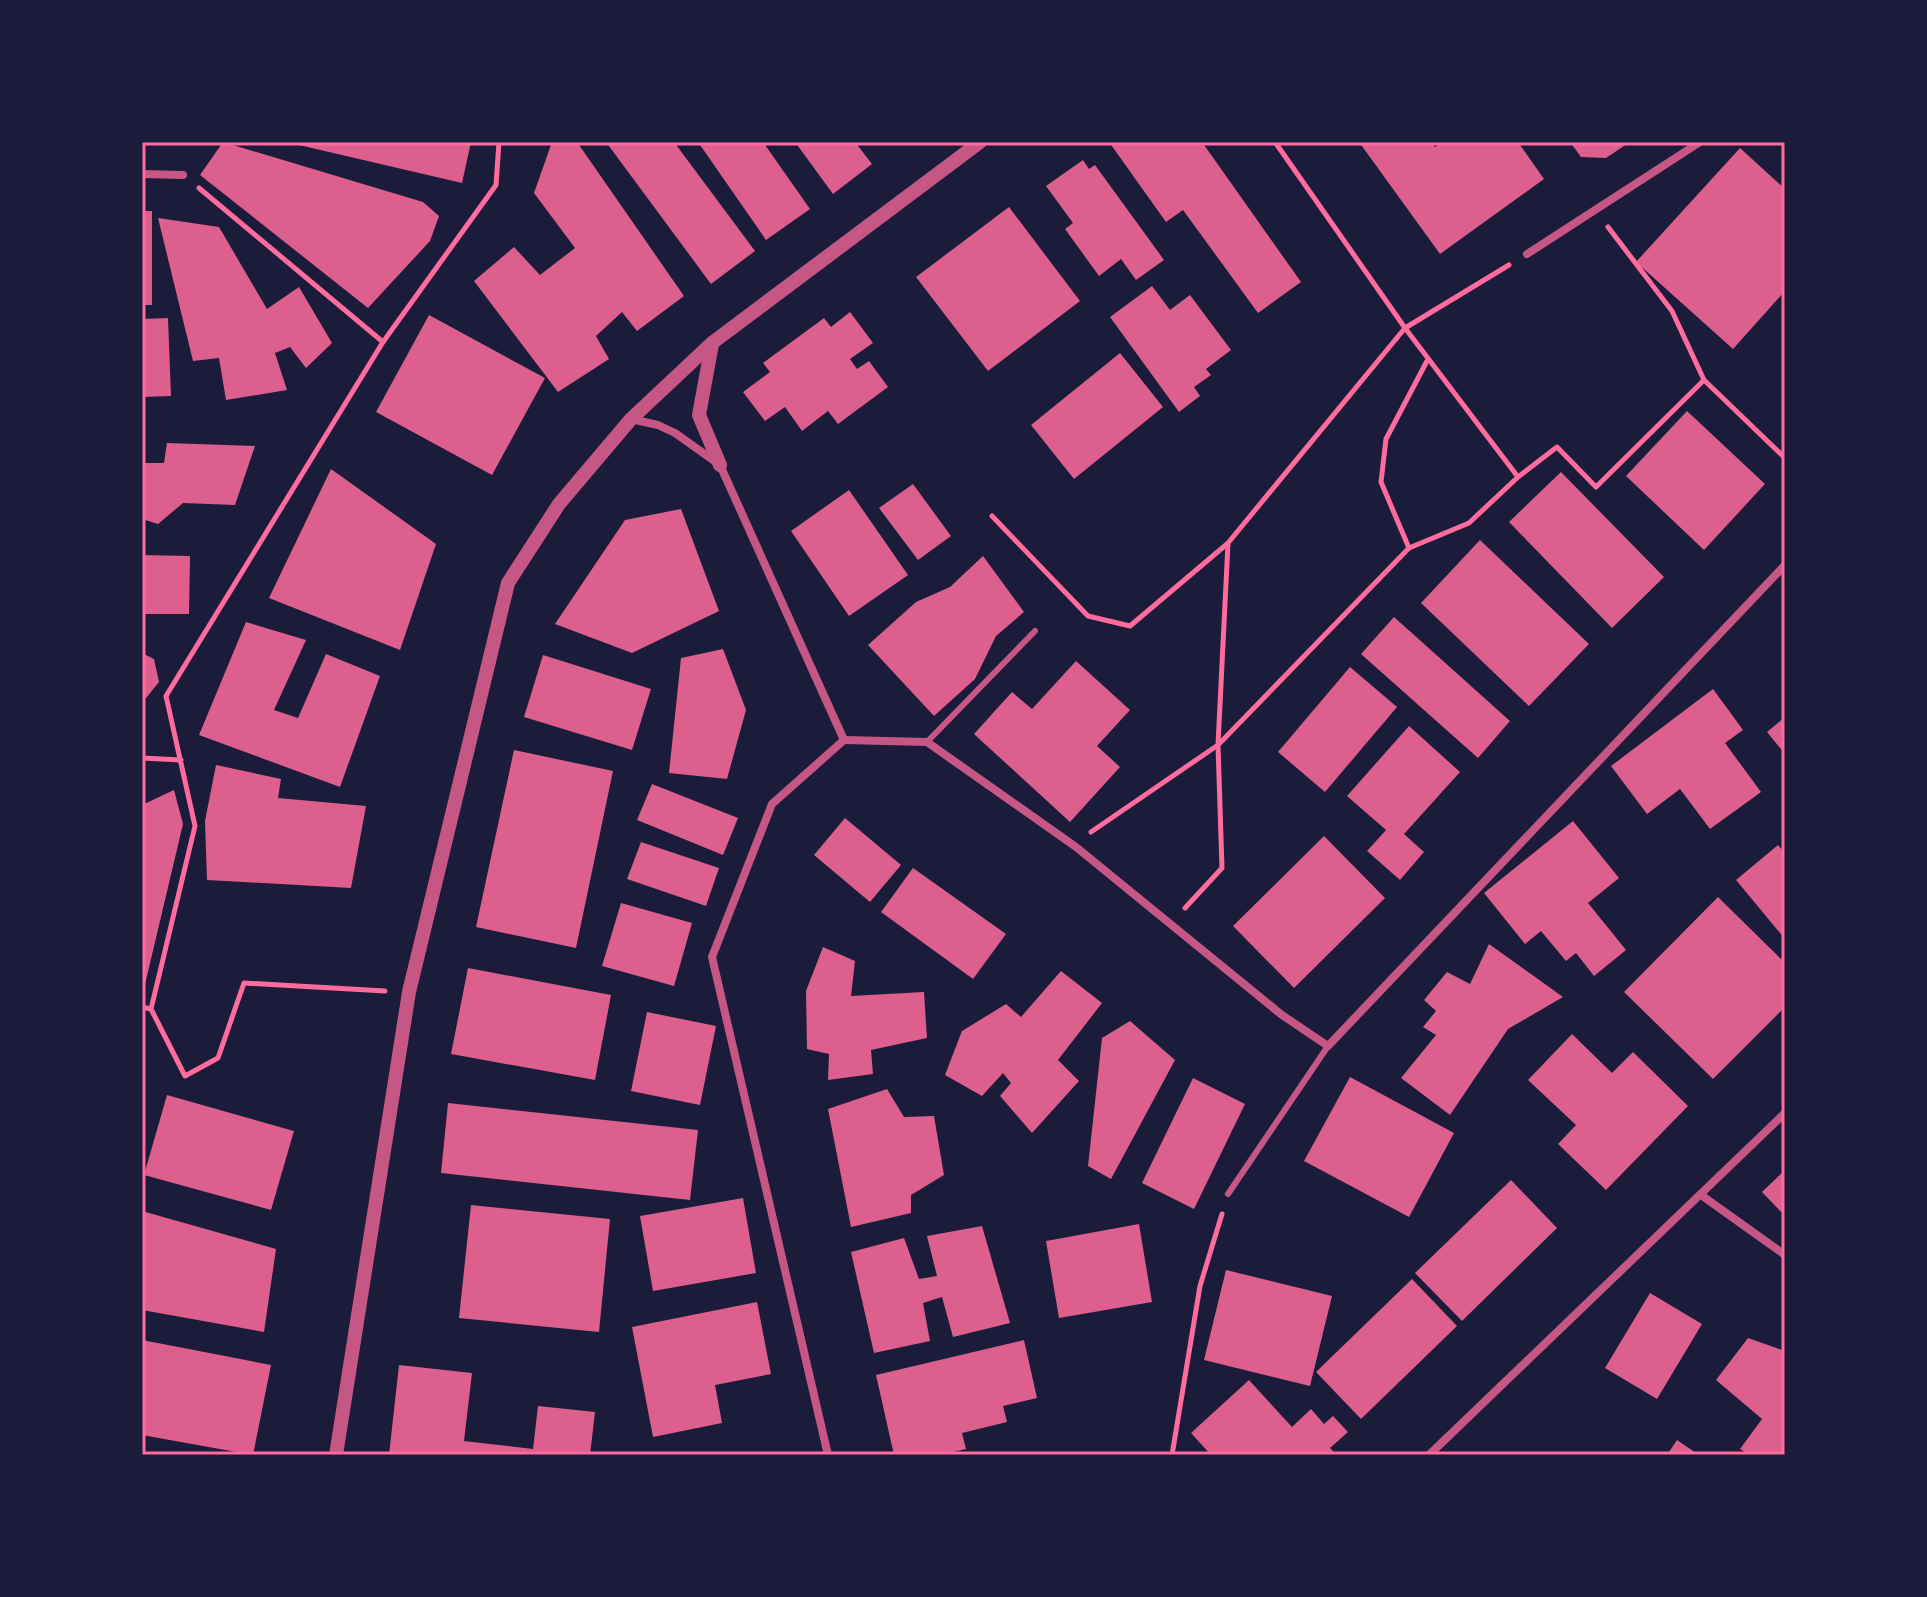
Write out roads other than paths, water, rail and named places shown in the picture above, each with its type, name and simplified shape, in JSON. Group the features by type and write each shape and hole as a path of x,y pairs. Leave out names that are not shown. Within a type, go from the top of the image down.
{"street":[{"path":"336,1455 409,992 508,583 559,504 631,419 712,343 980,142"},
{"path":"1527,254 1700,142"},
{"path":"142,174 183,175"},
{"path":"712,343 699,415 844,740"},
{"path":"631,419 658,425 675,433 720,465"},
{"path":"828,1455 712,957 772,804 844,740 927,742 1076,847 1282,1015 1328,1046 1785,565"},
{"path":"1429,1455 1785,1113"},
{"path":"1701,1195 1785,1255"}],"lane":[{"path":"927,742 1035,631"},
{"path":"1228,1194 1328,1046"}]}
